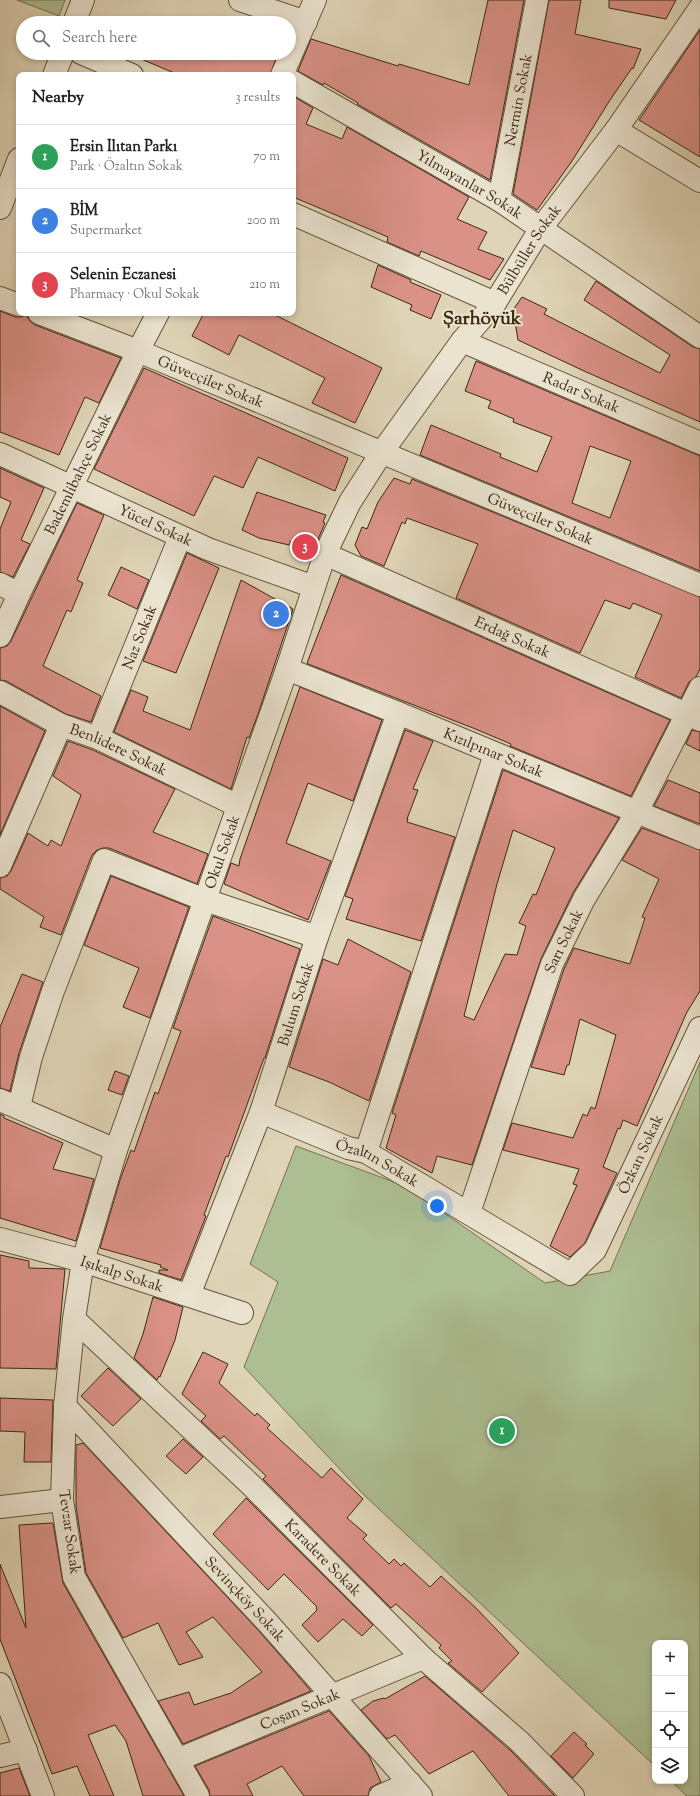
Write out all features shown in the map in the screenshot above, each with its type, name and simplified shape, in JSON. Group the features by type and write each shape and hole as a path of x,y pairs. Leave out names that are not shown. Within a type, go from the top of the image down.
{"street":[{"path":"77,16 83,0"},
{"path":"240,0 288,16"},
{"path":"296,44 315,0"},
{"name":"Nermin Sokak","path":"499,200 537,0"},
{"name":"Bülbüller Sokak","path":"325,554 350,502 382,452 462,341 495,303 541,228 616,130 700,8"},
{"path":"296,19 306,22"},
{"path":"55,72 60,60"},
{"path":"97,60 125,72"},
{"path":"283,72 289,60"},
{"name":"Yılmayanlar Sokak","path":"296,84 499,200 700,337"},
{"path":"616,130 700,181"},
{"path":"0,208 16,167"},
{"path":"296,215 495,303"},
{"path":"0,298 16,304"},
{"name":"Güvecçiler Sokak","path":"47,316 138,351 382,452"},
{"name":"Bademlibahçe Sokak","path":"0,636 9,589 72,488 156,316"},
{"name":"Radar Sokak","path":"462,341 700,443"},
{"name":"Güveçciler Sokak","path":"382,452 700,585"},
{"name":"Yücel Sokak","path":"0,454 210,550 314,587"},
{"name":"Naz Sokak","path":"98,738 180,537"},
{"name":"Okul Sokak","path":"83,1261 116,1150 288,669 325,554"},
{"name":"Erdağ Sokak","path":"325,554 693,717"},
{"name":"Kızılpınar Sokak","path":"288,669 700,838"},
{"name":"Sarı Sokak","path":"469,1213 552,964 584,899 693,717 700,688"},
{"name":"Benlidere Sokak","path":"0,692 62,725 98,738 238,806"},
{"name":"Bulum Sokak","path":"189,1295 261,1112 317,937 398,713"},
{"path":"0,866 62,725"},
{"path":"366,1152 495,754"},
{"path":"116,1150 10,1103 31,1057 54,991 104,860 205,900 317,937"},
{"name":"Özkan Sokak","path":"570,1274 594,1250 699,1033"},
{"name":"Özaltın Sokak","path":"261,1112 348,1148 366,1152 570,1274"},
{"name":"Işıkalp Sokak","path":"0,1239 83,1261 242,1313"},
{"name":"Tevzar Sokak","path":"83,1261 74,1319 65,1406 62,1500 74,1577 198,1796"},
{"name":"Karadere Sokak","path":"74,1319 250,1485 423,1658 519,1741 573,1796"},
{"name":"Sevinçköy Sokak","path":"65,1406 268,1623 415,1790"},
{"path":"0,1507 62,1500"},
{"name":"Coşan Sokak","path":"177,1760 423,1658"},
{"path":"0,1684 43,1796"},
{"path":"0,1756 26,1750"},
{"path":"380,1796 415,1790"}],"green space":[{"path":"17,0 65,0 59,16"},
{"path":"700,1062 700,1796 687,1796 674,1784 688,1784 688,1640 652,1640 652,1763 364,1495 244,1367 278,1282 250,1264 296,1146 405,1186 545,1283 610,1271"}],"building":[{"path":"488,0 524,0 490,180 357,104 358,103 324,83 323,85 298,71 311,39 398,66 399,64 469,85"},
{"path":"549,0 581,0 575,34 641,49 633,69 632,68 610,100 572,161 537,210 513,194"},
{"path":"609,0 676,0 666,19 609,8"},
{"path":"700,30 700,157 639,120"},
{"path":"144,60 275,60 271,72 172,72"},
{"path":"296,98 313,108 306,124 342,139 347,127 469,197 457,219 487,232 478,249 504,259 490,280 421,251 419,256 387,242 388,237 296,198"},
{"path":"378,265 411,280 410,282 441,295 431,319 410,310 412,305 371,287"},
{"path":"596,281 693,347 700,349 700,422 518,340 513,310 522,297 547,309 544,314 660,373 670,355 584,300"},
{"path":"0,311 15,317 27,316 35,325 121,358 99,403 85,397 59,455 0,432"},
{"path":"202,316 277,316 382,368 355,423 312,403 325,378 239,335 229,355 192,336"},
{"path":"476,361 700,456 700,571 420,455 431,425 501,454 500,457 537,472 552,437 513,422 514,419 488,408 491,401 465,391","holes":["590,446 631,461 610,518 572,503"]},
{"path":"144,368 348,458 335,491 258,457 243,488 214,476 194,516 94,469"},
{"path":"0,468 44,488 21,540 30,544 13,577 0,572 0,529 11,502 0,497"},
{"path":"394,478 410,484 412,479 700,597 700,669 696,677 689,682 681,698 635,677 662,615 633,603 630,609 605,600 580,653 456,598 478,544 407,518 405,524 402,522 384,566 361,556 355,545 362,527 367,529 378,502"},
{"path":"257,492 326,515 323,522 325,523 316,544 314,543 312,548 301,542 299,546 291,541 289,545 259,538 242,530"},
{"path":"77,503 104,515 77,580 83,583 71,612 67,610 43,666 101,696 91,722 66,714 6,681 0,680 0,648 7,646 11,641"},
{"path":"187,553 219,568 176,673 143,661"},
{"path":"121,567 149,580 137,609 108,595"},
{"path":"341,575 670,720 631,796 510,746 511,744 473,728 308,664 307,663"},
{"path":"241,580 293,609 258,714 249,738 247,737 231,789 114,732 131,690 148,697 143,711 190,730"},
{"path":"300,687 382,720 353,801 308,783 286,843 331,861 308,920 224,884 231,863 239,866 240,859"},
{"path":"0,706 45,731 0,835"},
{"path":"405,730 433,741 413,789 418,790 407,822 455,837 421,941 346,919 353,899 345,896"},
{"path":"692,730 700,732 700,751 686,744"},
{"path":"68,741 93,750 175,789 153,832 208,854 197,884 109,848 97,850 92,855 61,935 40,927 44,917 0,889 0,878 7,876 11,871 28,833 48,846 51,840 61,846 81,795 53,776"},
{"path":"503,770 619,818 573,893 541,959 472,1165 437,1156 432,1173 386,1148 396,1115 392,1113","holes":["513,830 555,848 536,895 533,894 519,923 526,926 517,955 505,954 474,1020 464,1016 497,884"]},
{"path":"668,780 700,793 700,824 654,806"},
{"path":"642,828 700,850 700,991 687,1012 637,1126 623,1120 620,1129 618,1128 603,1167 617,1173 585,1243 570,1257 550,1246 577,1185 573,1184 579,1169 503,1150 512,1123 573,1138 583,1114 587,1116 591,1107 595,1109 616,1035 580,1019 569,1065 567,1065 564,1075 531,1067 564,969 574,948 630,964 645,918 642,917 659,879 622,860"},
{"path":"111,876 189,907 150,1018 123,1007 139,968 84,945"},
{"path":"213,916 300,949 265,1058 228,1157 226,1156 204,1215 206,1216 181,1280 159,1273 159,1270 168,1270 160,1267 161,1265 100,1248 120,1180 131,1150 134,1152 155,1092 158,1094 181,1031 173,1028"},
{"path":"348,939 411,972 369,1101 329,1082 289,1067 323,959 338,965"},
{"path":"22,974 43,982 19,1053 10,1091 0,1088 0,1027"},
{"path":"115,1071 129,1076 122,1095 108,1090"},
{"path":"0,1114 4,1116 4,1118 63,1143 53,1169 94,1179 76,1241 0,1218"},
{"path":"0,1255 29,1261 29,1268 65,1269 56,1369 0,1368"},
{"path":"153,1297 183,1307 175,1340 160,1377 159,1376 157,1380 134,1358 143,1334"},
{"path":"203,1352 228,1364 219,1383 255,1416 257,1413 270,1425 267,1428 322,1478 331,1468 363,1499 347,1518 367,1535 363,1539 389,1564 394,1559 401,1566 404,1563 430,1587 441,1576 476,1608 519,1653 482,1692 448,1663 452,1661 439,1648 441,1645 396,1604 391,1608 263,1479 266,1476 224,1436 220,1439 201,1421 206,1416 182,1394"},
{"path":"108,1368 141,1399 113,1426 81,1396"},
{"path":"0,1398 53,1400 51,1462 24,1462 25,1432 0,1431"},
{"path":"183,1439 203,1457 186,1474 166,1456"},
{"path":"83,1443 259,1631 311,1691 183,1744 158,1701 189,1692 194,1705 231,1693 262,1672 213,1617 186,1632 203,1657 179,1665 158,1623 123,1638 86,1573 76,1506 76,1445"},
{"path":"246,1498 373,1625 362,1636 343,1619 318,1642 302,1625 317,1610 317,1607 284,1574 268,1590 213,1534"},
{"path":"53,1523 63,1583 184,1796 143,1796 126,1741 115,1725 88,1735 114,1796 90,1796 77,1766 52,1774 0,1639 0,1564 26,1628 19,1525"},
{"path":"425,1676 510,1750 555,1796 509,1796 473,1751 429,1774 395,1735 387,1739 361,1710 373,1701 385,1699"},
{"path":"329,1711 369,1756 381,1782 370,1788 368,1796 304,1796 282,1766 247,1784 253,1796 210,1796 209,1790 195,1766"},
{"path":"574,1732 587,1744 585,1745 594,1754 573,1778 551,1756"},
{"path":"19,1768 30,1796 0,1796 0,1773"}],"place":[{"name":"Selenin Eczanesi","path":"305,547"},
{"name":"BİM","path":"276,614"},
{"name":"Ersin Ilıtan Parkı","path":"502,1431"}],"district":[{"name":"Şarhöyük","path":"482,317"}]}
